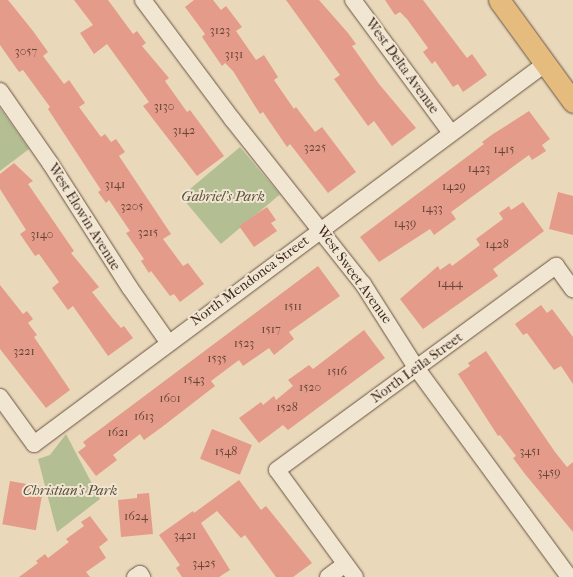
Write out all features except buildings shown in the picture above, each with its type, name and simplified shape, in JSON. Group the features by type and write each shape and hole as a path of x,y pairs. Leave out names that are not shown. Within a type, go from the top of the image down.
{"main road":[{"path":"499,0 573,102"}],"street":[{"name":"West Sweet Avenue","path":"143,0 232,119 321,229 376,301 417,369 569,577"},
{"name":"West Delta Avenue","path":"354,0 451,133"},
{"name":"North Mendonca Street","path":"0,397 34,444 168,342 545,64"},
{"name":"West Elowin Avenue","path":"0,92 50,163 130,288 168,342"},
{"name":"North Leila Street","path":"345,564 278,470 556,266 573,290"},
{"path":"328,577 345,564 355,577"}],"green space":[{"path":"0,108 29,149 0,171"},
{"name":"Gabriel's Park","path":"240,147 280,194 221,244 181,196"},
{"name":"Christian's Park","path":"66,434 100,499 57,532 38,459 50,455"}]}
